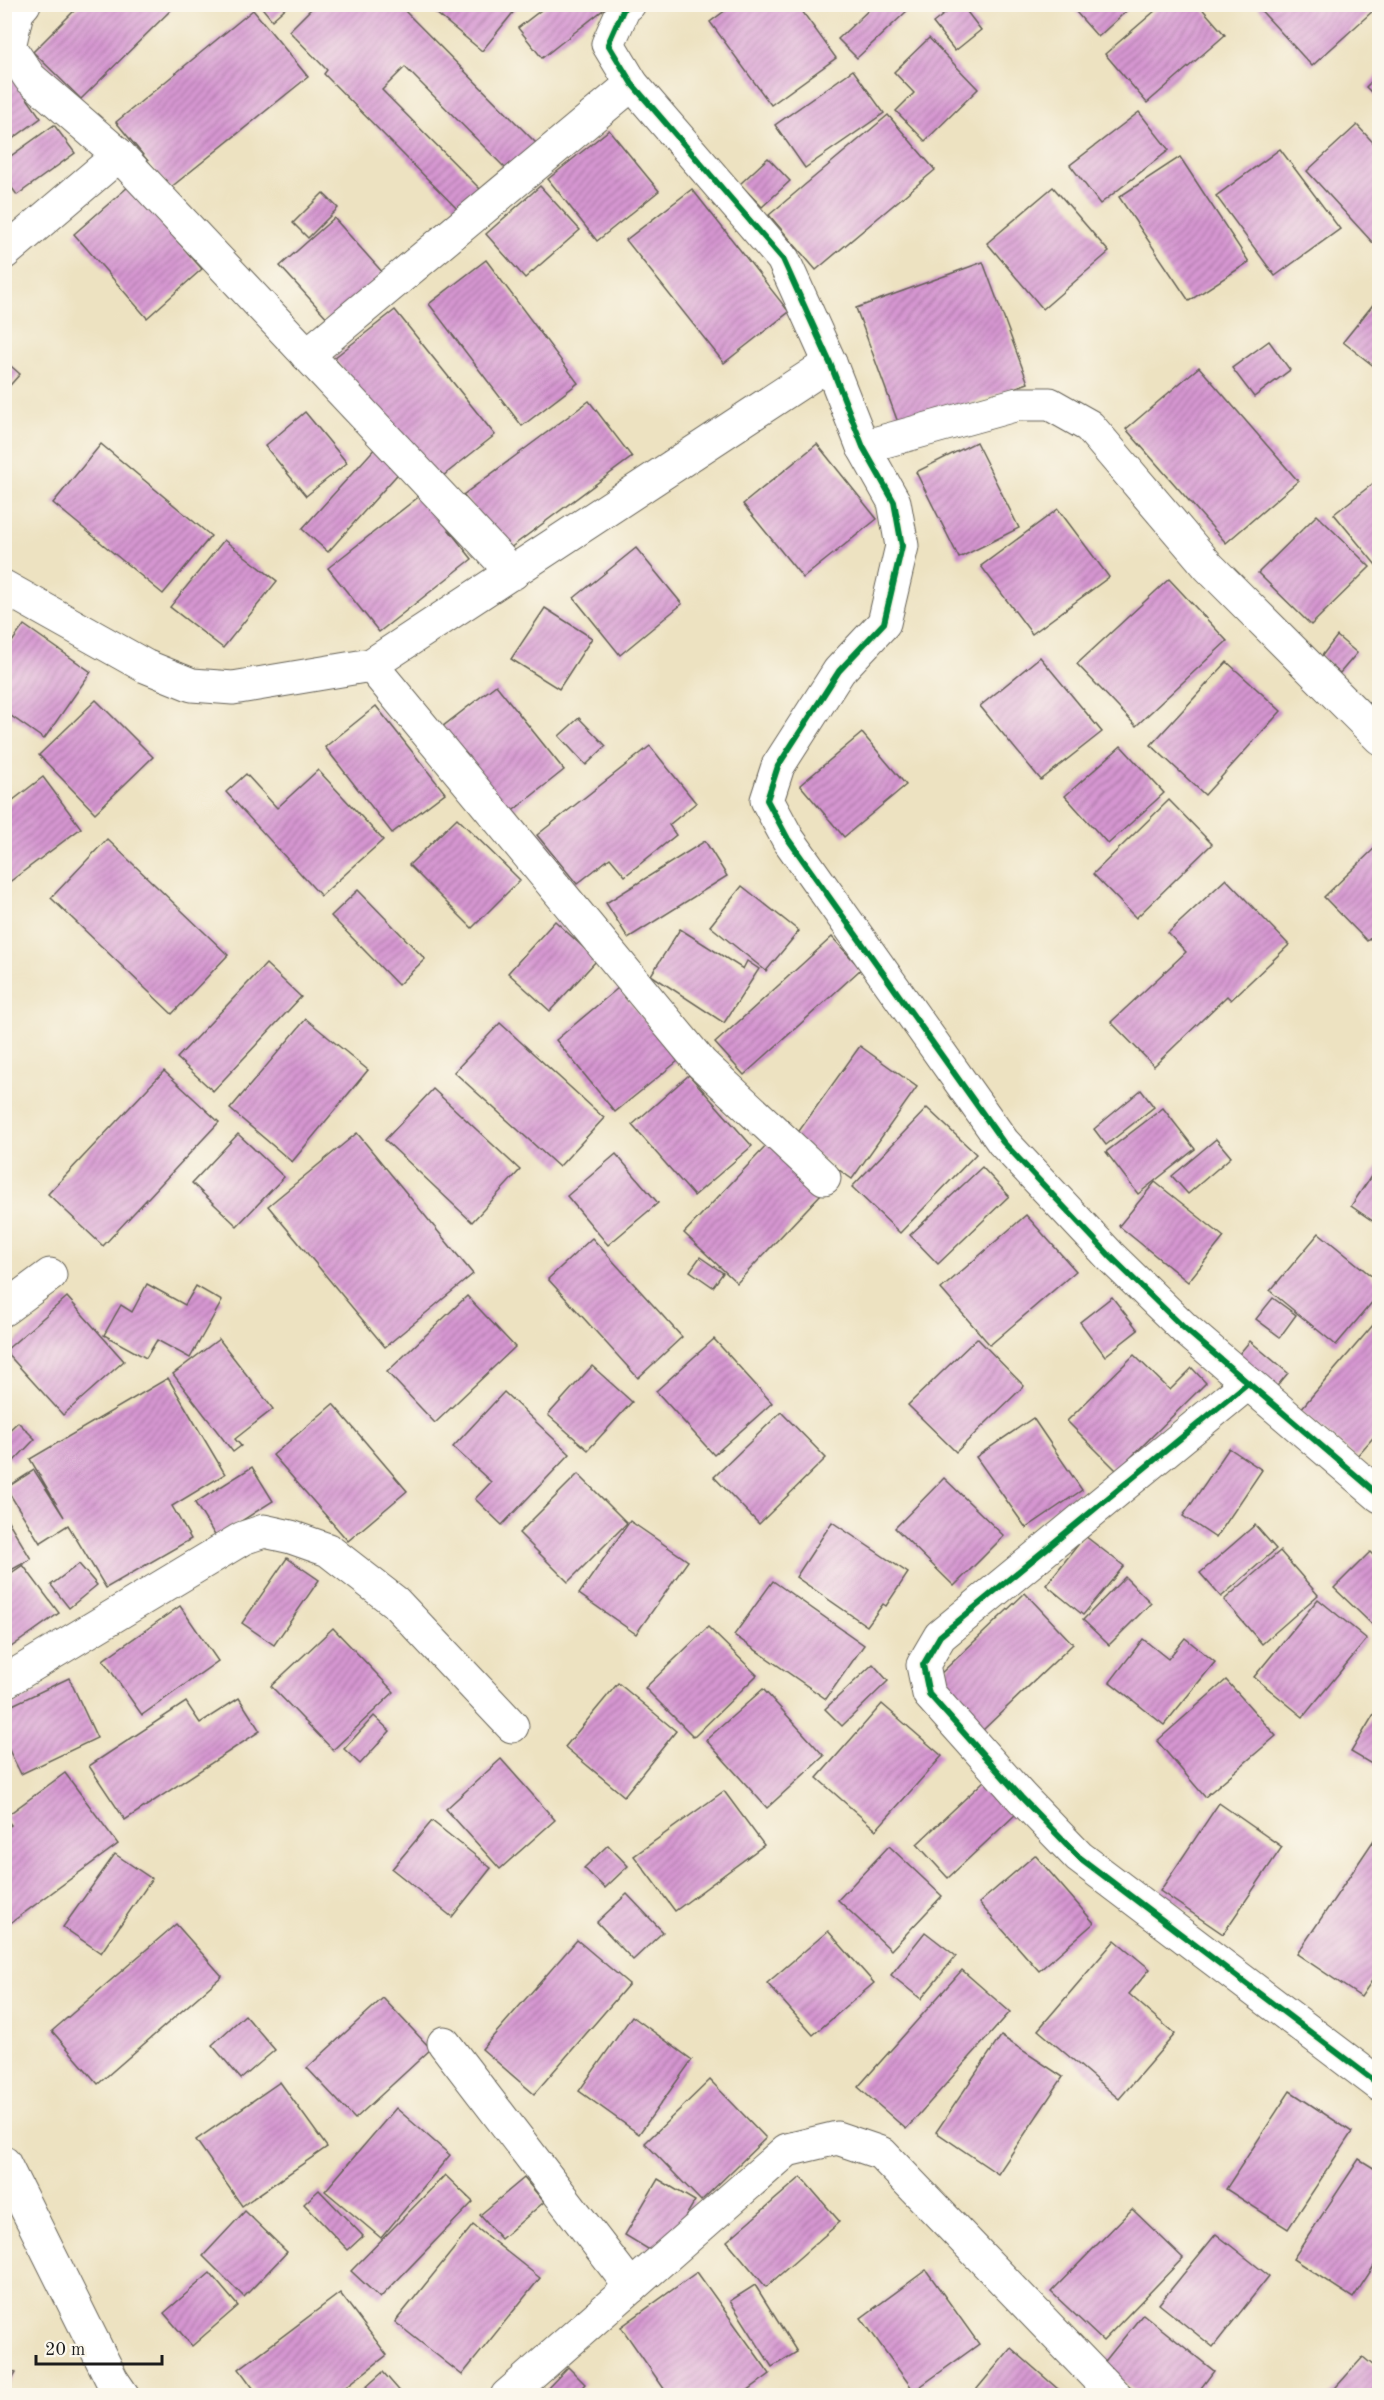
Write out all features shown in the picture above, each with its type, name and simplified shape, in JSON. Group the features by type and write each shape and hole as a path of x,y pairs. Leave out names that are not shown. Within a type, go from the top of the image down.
{"street":[{"path":"24,4 17,12 9,47 30,78 118,155 513,573"},
{"path":"629,4 624,8 608,44 632,84 783,259 830,363 863,447 894,502 902,546 884,622 839,671 778,766 767,800 788,839 1003,1142 1110,1256 1184,1328 1380,1496"},
{"path":"308,355 632,84"},
{"path":"4,253 118,155"},
{"path":"4,586 145,666 192,685 233,688 371,665 830,363"},
{"path":"863,447 1018,404 1050,404 1089,426 1209,567 1380,738"},
{"path":"371,665 701,1063 824,1178"},
{"path":"4,1309 50,1275"},
{"path":"1248,1383 940,1636 923,1665 929,1694 1021,1797 1079,1857 1380,2085"},
{"path":"4,1682 243,1538 264,1531 291,1537 328,1550 395,1602 512,1726"},
{"path":"444,2043 631,2287"},
{"path":"507,2396 787,2150 837,2138 882,2152 1115,2396"},
{"path":"4,2163 112,2380 123,2396"}],"building":[{"path":"81,4 177,4 81,99 33,52"},
{"path":"259,4 290,4 272,20"},
{"path":"316,4 392,4 396,8 399,5 540,147 512,175 405,67 382,90 484,193 462,214 324,74 327,70 289,31"},
{"path":"425,4 520,4 482,51"},
{"path":"549,4 607,4 608,6 542,58 518,28"},
{"path":"734,4 797,4 836,58 771,105 710,22"},
{"path":"875,4 903,4 908,10 857,58 838,39"},
{"path":"957,4 961,4 981,30 955,51 933,23"},
{"path":"1069,4 1134,4 1098,37"},
{"path":"1163,4 1198,4 1225,35 1147,103 1105,54"},
{"path":"1255,4 1371,4 1375,9 1312,66"},
{"path":"253,10 308,77 170,188 116,122"},
{"path":"929,38 978,89 925,141 896,111 914,93 894,72"},
{"path":"4,66 41,118 4,145"},
{"path":"853,70 884,113 805,168 775,125"},
{"path":"1380,73 1380,101 1366,87"},
{"path":"1139,112 1169,150 1100,204 1070,165"},
{"path":"888,115 935,170 816,270 769,215"},
{"path":"54,125 75,153 17,195 4,177 4,161"},
{"path":"1357,125 1380,150 1380,237 1373,243 1307,171"},
{"path":"609,130 659,191 597,241 548,179"},
{"path":"1280,149 1340,229 1275,276 1216,196"},
{"path":"1180,157 1249,262 1189,301 1119,197"},
{"path":"768,158 790,181 762,207 740,184"},
{"path":"129,186 202,269 147,318 74,234"},
{"path":"540,186 580,230 525,278 486,234"},
{"path":"1053,187 1109,252 1043,309 987,243"},
{"path":"692,189 789,312 724,363 626,240"},
{"path":"323,193 338,208 308,238 293,223"},
{"path":"334,218 384,274 330,321 280,266"},
{"path":"486,260 578,383 522,426 429,304"},
{"path":"983,262 1028,383 900,428 856,308"},
{"path":"1380,296 1380,371 1343,342"},
{"path":"395,310 495,435 434,483 334,358"},
{"path":"1269,341 1290,370 1254,397 1232,368"},
{"path":"4,360 20,374 4,392"},
{"path":"1199,367 1298,481 1226,543 1126,429"},
{"path":"589,401 632,457 506,551 463,495"},
{"path":"305,412 347,463 306,496 265,446"},
{"path":"976,442 1019,528 959,558 916,472"},
{"path":"101,444 211,536 163,594 53,503"},
{"path":"817,444 877,519 803,578 743,504"},
{"path":"378,445 404,467 328,552 302,529"},
{"path":"1380,478 1380,570 1334,514"},
{"path":"421,495 472,559 379,632 328,568"},
{"path":"1058,509 1109,577 1032,634 981,566"},
{"path":"1317,515 1370,567 1311,625 1258,573"},
{"path":"224,540 277,581 223,648 170,607"},
{"path":"636,548 682,604 620,655 574,598"},
{"path":"1169,579 1227,641 1136,726 1077,664"},
{"path":"545,608 592,638 559,689 511,659"},
{"path":"24,625 91,672 44,739 4,711 4,653"},
{"path":"1337,636 1357,653 1340,673 1321,657"},
{"path":"1040,657 1102,732 1041,780 980,706"},
{"path":"1227,662 1281,711 1205,795 1151,745"},
{"path":"496,685 564,770 510,813 442,727"},
{"path":"96,700 153,757 95,813 39,755"},
{"path":"376,706 445,793 392,833 325,747"},
{"path":"579,718 606,746 586,765 559,736"},
{"path":"862,733 906,785 844,837 800,785"},
{"path":"650,746 696,803 669,825 676,835 625,876 610,858 577,884 537,835"},
{"path":"1121,746 1164,793 1108,844 1065,796"},
{"path":"318,770 383,840 321,896 226,792 246,774 277,808"},
{"path":"43,777 81,828 4,886 4,807"},
{"path":"1169,800 1212,844 1136,918 1093,874"},
{"path":"457,818 520,880 472,928 409,865"},
{"path":"107,839 228,955 172,1014 51,898"},
{"path":"705,841 727,876 628,938 606,903"},
{"path":"1380,843 1380,929 1367,941 1324,897"},
{"path":"1226,879 1289,945 1231,1000 1227,996 1154,1066 1111,1022 1186,952 1168,933"},
{"path":"742,886 799,931 766,971 710,926"},
{"path":"358,890 425,959 398,985 331,916"},
{"path":"555,921 597,960 550,1011 508,973"},
{"path":"680,929 743,969 747,961 759,969 724,1023 651,975"},
{"path":"832,937 861,969 744,1075 715,1043"},
{"path":"266,964 301,997 213,1091 177,1058"},
{"path":"618,988 678,1061 615,1112 556,1040"},
{"path":"306,1019 368,1070 292,1162 230,1109"},
{"path":"500,1023 604,1118 559,1167 454,1072"},
{"path":"860,1046 917,1087 852,1179 794,1138"},
{"path":"164,1071 219,1122 103,1246 48,1194"},
{"path":"689,1075 752,1146 694,1196 632,1125"},
{"path":"433,1089 520,1170 472,1222 385,1140"},
{"path":"1141,1090 1154,1107 1106,1145 1094,1129"},
{"path":"927,1108 976,1154 900,1233 852,1187"},
{"path":"1163,1108 1195,1149 1138,1194 1106,1152"},
{"path":"357,1133 473,1274 385,1347 268,1206"},
{"path":"238,1134 284,1177 237,1226 192,1183"},
{"path":"1216,1139 1231,1157 1188,1194 1172,1176"},
{"path":"769,1143 822,1193 737,1283 684,1233"},
{"path":"616,1154 658,1203 608,1245 567,1196"},
{"path":"1380,1163 1380,1226 1351,1206"},
{"path":"982,1167 1009,1196 938,1264 910,1235"},
{"path":"1155,1182 1224,1237 1188,1282 1119,1226"},
{"path":"1026,1215 1076,1271 990,1345 941,1289"},
{"path":"1319,1233 1380,1283 1380,1293 1336,1345 1270,1291"},
{"path":"592,1238 682,1337 638,1378 548,1279"},
{"path":"700,1257 723,1273 713,1287 690,1271"},
{"path":"147,1284 185,1305 196,1286 222,1301 190,1358 157,1340 146,1358 104,1335 121,1305 132,1312"},
{"path":"467,1296 515,1347 435,1423 387,1372"},
{"path":"67,1297 124,1361 63,1415 5,1351"},
{"path":"1112,1297 1138,1330 1105,1356 1080,1322"},
{"path":"1273,1298 1296,1315 1280,1337 1256,1319"},
{"path":"1380,1317 1380,1430 1356,1457 1300,1410"},
{"path":"977,1338 1024,1386 956,1452 908,1405"},
{"path":"219,1339 273,1409 235,1439 241,1446 233,1452 173,1374"},
{"path":"714,1339 772,1403 714,1455 656,1391"},
{"path":"1250,1341 1288,1373 1273,1391 1235,1359"},
{"path":"1134,1355 1170,1390 1192,1368 1206,1383 1117,1471 1067,1421"},
{"path":"592,1366 632,1402 588,1450 548,1415"},
{"path":"168,1378 225,1474 172,1506 191,1539 106,1588 68,1525 40,1543 6,1488 34,1470 64,1517 30,1459"},
{"path":"504,1392 570,1454 502,1525 475,1499 491,1482 453,1447"},
{"path":"333,1404 407,1491 348,1541 273,1455"},
{"path":"781,1412 826,1458 759,1524 714,1477"},
{"path":"1033,1418 1082,1490 1026,1528 976,1457"},
{"path":"18,1422 35,1439 13,1462 4,1454 4,1435"},
{"path":"1229,1448 1262,1470 1216,1538 1183,1516"},
{"path":"252,1467 273,1501 216,1537 195,1503"},
{"path":"578,1474 627,1523 568,1582 519,1533"},
{"path":"944,1478 1004,1536 954,1586 895,1528"},
{"path":"4,1514 31,1559 4,1574"},
{"path":"630,1521 688,1561 636,1634 579,1594"},
{"path":"832,1522 908,1573 886,1606 883,1604 867,1626 796,1577"},
{"path":"1255,1525 1276,1549 1221,1597 1200,1573"},
{"path":"1085,1536 1124,1566 1083,1615 1046,1585"},
{"path":"1280,1551 1318,1595 1262,1644 1224,1600"},
{"path":"1370,1552 1380,1562 1380,1632 1334,1588"},
{"path":"287,1558 319,1580 274,1645 242,1623"},
{"path":"79,1564 97,1585 69,1608 51,1585"},
{"path":"23,1565 59,1613 4,1652 4,1578"},
{"path":"1125,1577 1151,1603 1109,1645 1083,1620"},
{"path":"773,1581 864,1645 826,1699 734,1635"},
{"path":"1025,1593 1073,1644 983,1730 935,1679"},
{"path":"1318,1599 1367,1639 1303,1717 1254,1677"},
{"path":"180,1606 218,1661 142,1715 103,1660"},
{"path":"708,1627 757,1675 694,1737 645,1688"},
{"path":"333,1628 394,1692 333,1750 271,1686"},
{"path":"1185,1638 1215,1662 1164,1725 1110,1682 1143,1639 1168,1659"},
{"path":"873,1664 888,1681 842,1726 825,1709"},
{"path":"69,1678 97,1738 21,1774 4,1740 4,1709"},
{"path":"1226,1680 1276,1736 1205,1797 1157,1741"},
{"path":"618,1683 676,1731 624,1796 565,1747"},
{"path":"763,1689 824,1756 767,1808 706,1740"},
{"path":"239,1698 260,1731 125,1820 89,1766 186,1702 200,1723"},
{"path":"882,1704 942,1756 876,1830 817,1778"},
{"path":"1380,1704 1380,1769 1351,1752"},
{"path":"374,1716 390,1731 360,1764 344,1749"},
{"path":"501,1759 555,1820 500,1869 446,1809"},
{"path":"65,1773 118,1844 9,1924 4,1918 4,1829 11,1825 5,1817"},
{"path":"985,1780 1016,1814 948,1878 917,1844"},
{"path":"724,1791 764,1845 675,1911 634,1856"},
{"path":"1219,1803 1282,1847 1223,1934 1160,1891"},
{"path":"432,1821 491,1868 452,1917 392,1869"},
{"path":"1380,1831 1380,1969 1361,1997 1297,1954"},
{"path":"608,1845 628,1866 605,1888 584,1868"},
{"path":"889,1846 942,1896 891,1950 838,1900"},
{"path":"115,1854 152,1879 101,1953 63,1927"},
{"path":"1035,1855 1094,1923 1039,1971 979,1903"},
{"path":"627,1894 663,1932 633,1960 597,1922"},
{"path":"176,1924 222,1976 98,2084 52,2031"},
{"path":"828,1931 874,1983 813,2035 767,1983"},
{"path":"925,1932 956,1956 921,1999 891,1975"},
{"path":"577,1940 629,1984 534,2094 482,2049"},
{"path":"1115,1940 1150,1969 1129,1994 1175,2034 1119,2099 1038,2030"},
{"path":"962,1970 1010,2012 906,2129 858,2087"},
{"path":"383,1998 431,2049 355,2119 307,2068"},
{"path":"245,2015 275,2050 241,2079 212,2045"},
{"path":"632,2016 692,2060 639,2134 579,2091"},
{"path":"1001,2036 1063,2077 998,2174 936,2132"},
{"path":"710,2080 766,2138 701,2201 645,2143"},
{"path":"280,2082 327,2147 242,2206 196,2140"},
{"path":"1290,2091 1352,2132 1288,2229 1226,2189"},
{"path":"396,2108 450,2155 381,2238 325,2191"},
{"path":"1359,2159 1380,2172 1380,2257 1353,2298 1293,2259"},
{"path":"445,2175 473,2202 380,2298 351,2271"},
{"path":"801,2177 840,2222 766,2287 727,2241"},
{"path":"524,2178 544,2202 501,2239 480,2215"},
{"path":"658,2179 695,2201 661,2257 625,2235"},
{"path":"319,2190 363,2236 348,2250 304,2204"},
{"path":"1132,2209 1183,2258 1103,2341 1051,2292"},
{"path":"245,2211 287,2252 244,2297 203,2256"},
{"path":"473,2225 540,2278 462,2375 395,2322"},
{"path":"1216,2234 1269,2276 1213,2347 1159,2304"},
{"path":"926,2270 979,2344 914,2391 861,2318"},
{"path":"697,2272 770,2374 740,2396 669,2396 621,2327"},
{"path":"210,2273 238,2306 192,2346 164,2313"},
{"path":"755,2285 797,2352 772,2367 730,2301"},
{"path":"340,2293 387,2355 334,2396 259,2396 239,2369"},
{"path":"1143,2314 1214,2371 1195,2396 1141,2396 1102,2365"},
{"path":"1011,2348 1066,2396 971,2396"},
{"path":"1363,2357 1380,2371 1380,2396 1328,2396"},
{"path":"4,2367 16,2373 4,2393"},
{"path":"568,2367 585,2384 574,2396 552,2396 546,2390"},
{"path":"383,2372 404,2396 356,2396"}],"cycle path":[{"path":"629,4 624,8 608,44 632,84 783,259 830,363 863,447 894,502 902,546 884,623 839,671 778,766 767,800 788,839 1003,1142 1110,1256 1184,1328 1380,1496"},
{"path":"1248,1383 940,1636 923,1665 929,1694 1021,1797 1079,1857 1380,2085"}]}
